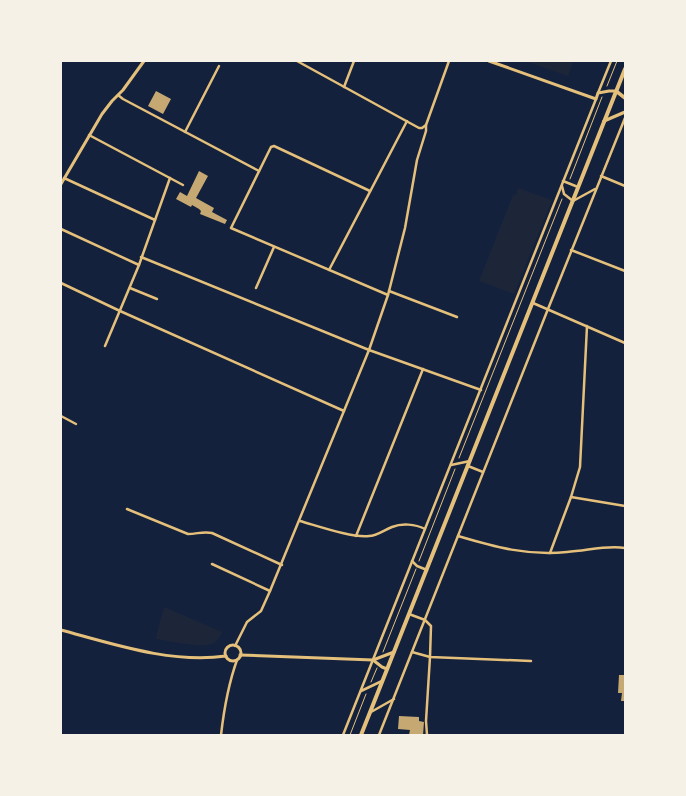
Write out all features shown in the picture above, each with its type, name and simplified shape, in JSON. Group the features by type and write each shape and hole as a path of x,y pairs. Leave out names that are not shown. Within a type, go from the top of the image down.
{"main road":[{"path":"361,735 625,69"},
{"path":"616,91 625,98"},
{"path":"604,121 625,112"}],"street":[{"path":"61,184 89,135 106,109 144,61"},
{"path":"297,61 419,128 426,125"},
{"path":"344,86 354,61"},
{"path":"235,646 245,626 261,611 282,565 369,350 388,295 405,228 417,160 426,131 426,125 449,61"},
{"path":"489,61 596,99"},
{"path":"343,735 611,61"},
{"path":"185,132 219,66"},
{"path":"598,93 616,91"},
{"path":"118,95 259,171"},
{"path":"379,735 600,176 625,118"},
{"path":"329,270 407,121"},
{"path":"89,135 183,184"},
{"path":"370,191 274,146 271,147 231,228 388,295"},
{"path":"600,176 625,186"},
{"path":"64,178 155,220"},
{"path":"105,346 139,265 170,178"},
{"path":"563,181 578,187"},
{"path":"562,185 564,194 573,201 595,189"},
{"path":"61,229 139,265"},
{"path":"256,288 274,247"},
{"path":"571,250 625,271"},
{"path":"141,258 369,350 481,390"},
{"path":"61,283 344,411"},
{"path":"130,288 157,299"},
{"path":"389,291 457,317"},
{"path":"533,302 625,343"},
{"path":"550,553 571,497 580,466 587,326"},
{"path":"356,536 423,370"},
{"path":"61,416 76,424"},
{"path":"451,465 470,461"},
{"path":"468,466 483,472"},
{"path":"571,497 625,506"},
{"path":"127,509 188,534 195,534 204,531 212,533 282,565"},
{"path":"300,521 356,536 370,536 392,527 404,525 414,525 425,529"},
{"path":"458,536 502,549 524,552 567,552 608,546 625,548"},
{"path":"412,560 417,566 427,570"},
{"path":"212,564 270,591"},
{"path":"409,614 425,620 431,626 426,721 427,735"},
{"path":"61,630 160,654 207,658 226,656 232,661 237,660"},
{"path":"226,656 227,648 230,646 235,646"},
{"path":"221,735 225,702 231,675 240,655 240,651 235,646"},
{"path":"240,655 373,660 394,652"},
{"path":"412,652 430,657 531,661"},
{"path":"373,660 378,665 387,669"},
{"path":"361,691 383,681"},
{"path":"370,712 394,699"}],"path":[{"path":"606,89 617,61"},
{"path":"569,180 604,94"},
{"path":"459,460 563,196"},
{"path":"418,562 456,467"},
{"path":"382,653 415,570"},
{"path":"370,683 376,668"},
{"path":"350,735 368,690"}],"shaded area":[{"path":"525,61 573,61 568,76"},
{"path":"518,188 552,200 514,294 479,281 513,195 516,195"},
{"path":"164,607 222,632 215,642 206,645 185,644 157,639 156,637"}],"building":[{"path":"156,91 171,99 163,114 148,106"},
{"path":"199,171 208,176 196,198 214,208 212,212 227,220 225,224 200,214 201,211 199,209 192,205 191,207 176,199 180,192 187,196"},
{"path":"619,675 625,675 625,701 621,701 622,693 618,693"},
{"path":"399,716 419,717 419,721 424,722 423,735 409,735 410,730 398,729"}]}
